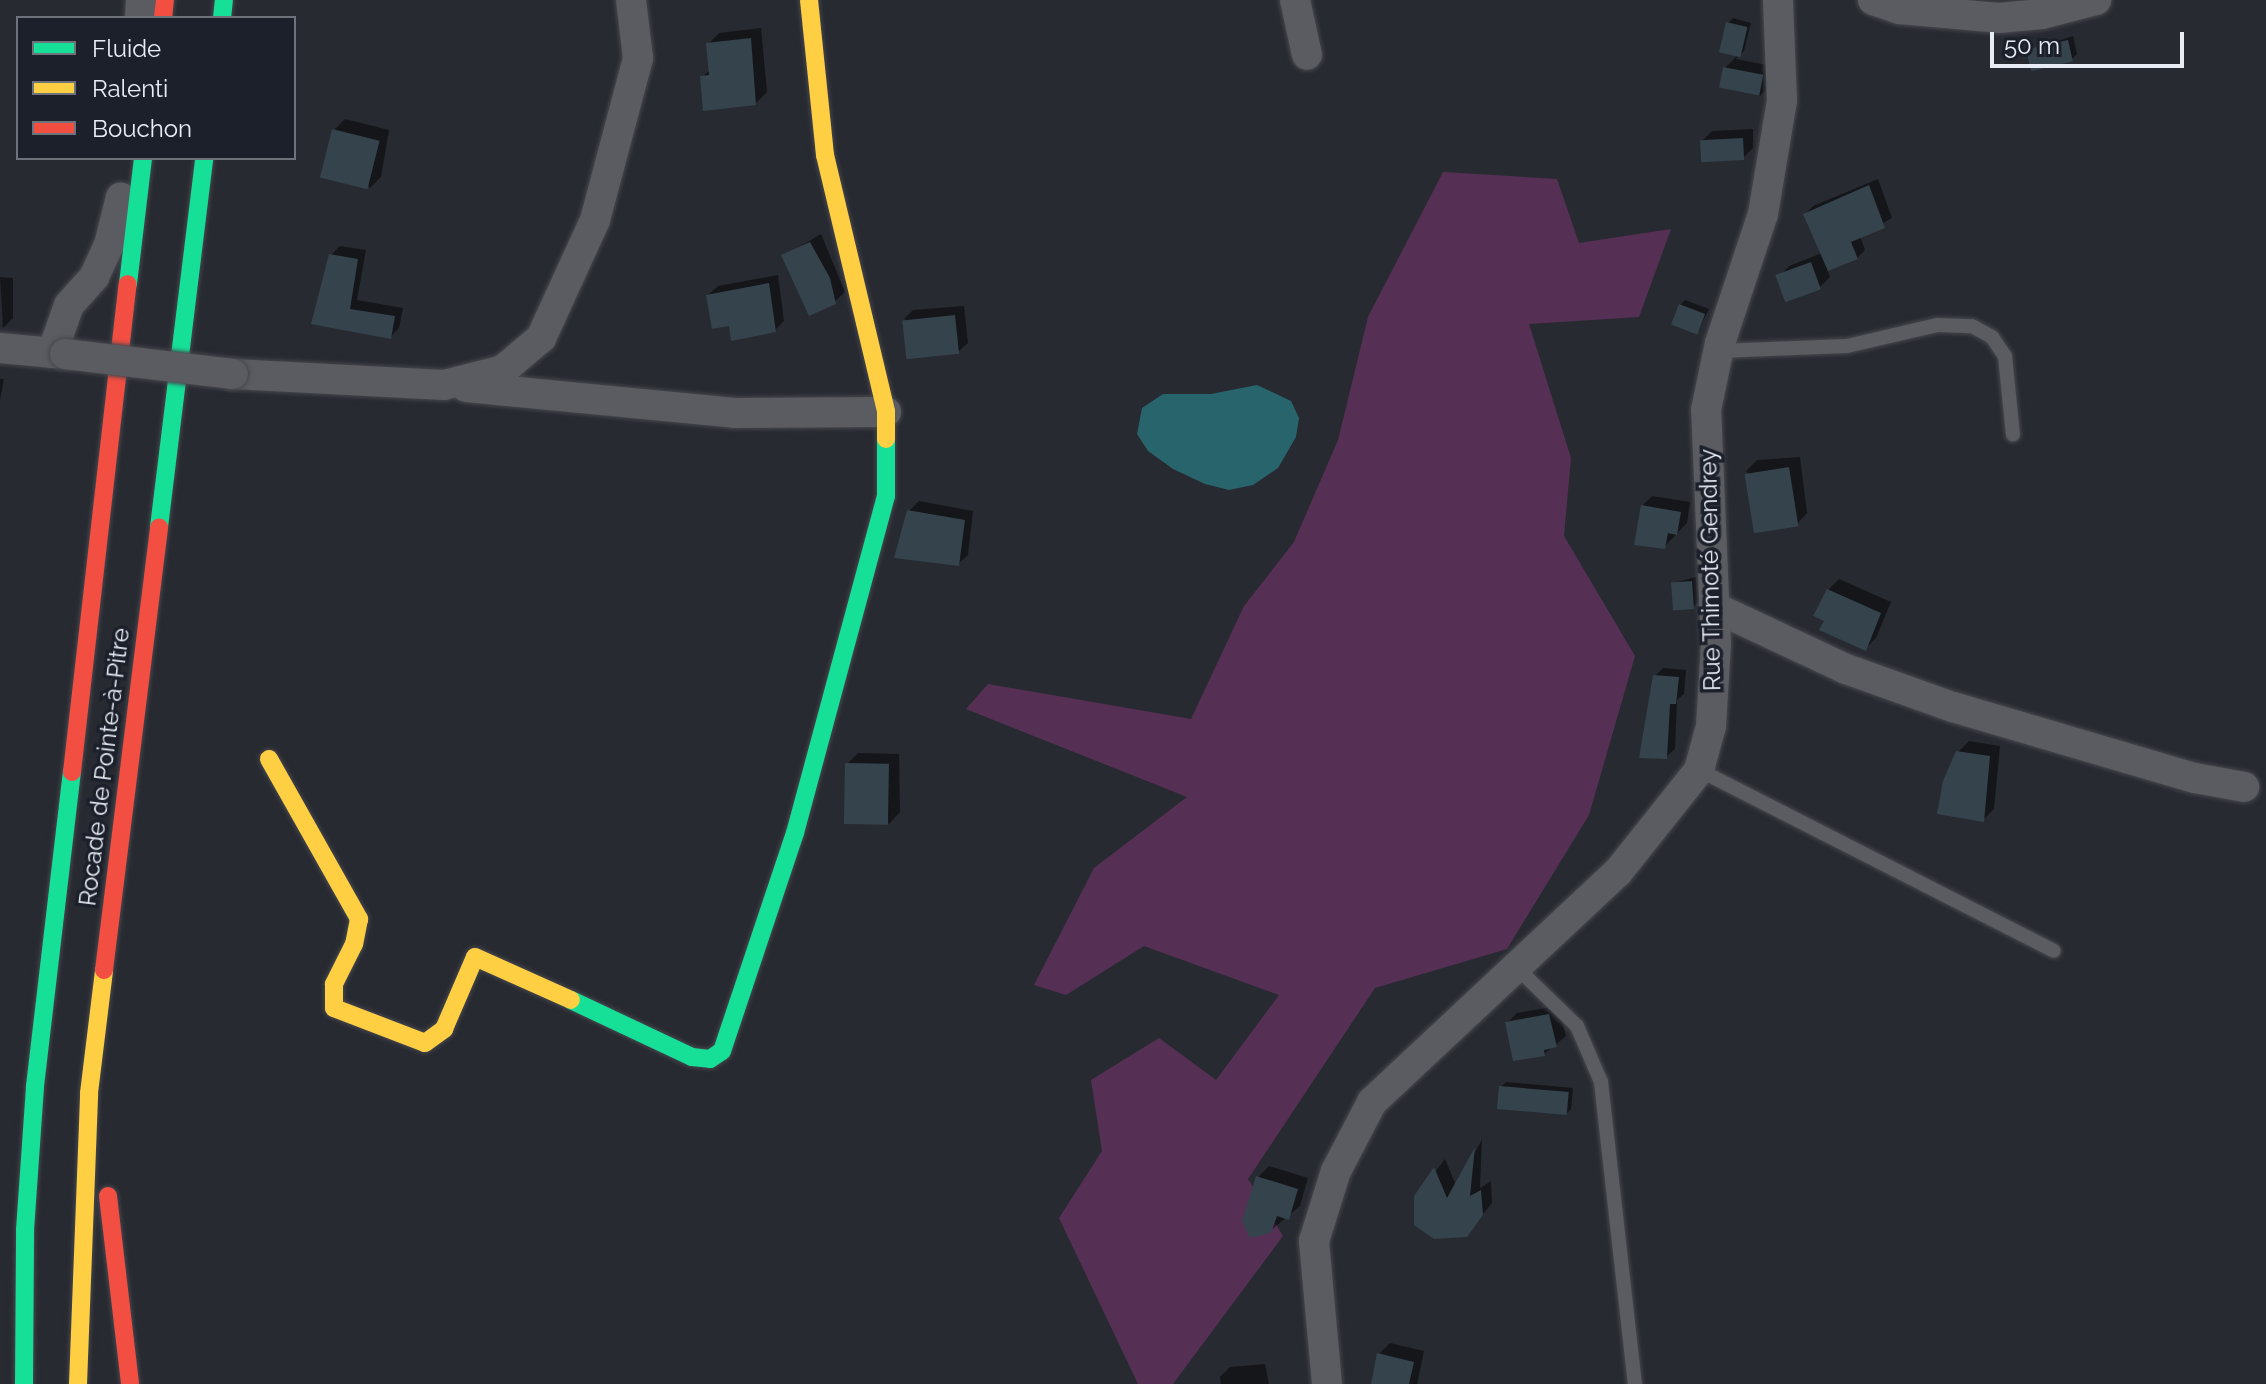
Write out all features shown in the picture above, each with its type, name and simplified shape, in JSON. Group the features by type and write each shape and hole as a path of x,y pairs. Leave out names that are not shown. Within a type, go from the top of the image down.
{"main road":[{"path":"269,759 359,919 354,944 334,984 334,1008 414,1043 425,1043 444,1029 475,957 482,957 641,1037 710,1059 722,1051 795,833 852,632 886,496 886,412 825,155 809,0"},
{"name":"Rocade de Pointe-à-Pitre","path":"24,1384 25,1230 54,893 143,160"},
{"name":"Rocade de Pointe-à-Pitre","path":"78,1384 89,1093 204,160"},
{"path":"113,898 103,1050 109,1232 130,1384"},
{"path":"5,1349 25,1230"}],"street":[{"path":"444,385 503,370 541,338 599,205 638,58 631,0"},
{"path":"1295,0 1307,55"},
{"name":"Rue Thimoté Gendrey","path":"1327,1384 1314,1241 1336,1171 1372,1102 1514,964 1618,872 1699,770 1711,726 1714,607 1706,410 1718,351 1763,214 1782,101 1778,0"},
{"path":"1873,0 1899,9 1999,18 2042,14 2096,0"},
{"path":"59,354 69,305 94,277 109,245 125,160"},
{"path":"0,348 233,374 444,385 735,413 886,412"},
{"path":"1714,607 1846,669 1940,703 2195,778 2244,787"}],"lane":[{"path":"1718,351 1847,346 1937,325 1972,326 1992,337 2005,356 2013,435"},
{"path":"1699,770 2054,951"},
{"path":"1514,964 1577,1026 1601,1082 1635,1384"}],"shaded area":[{"path":"1443,172 1557,179 1579,243 1671,229 1639,317 1529,324 1571,458 1564,536 1635,656 1589,815 1507,949 1375,988 1248,1179 1283,1236 1173,1384 1138,1384 1059,1218 1102,1151 1091,1080 1159,1038 1216,1080 1279,995 1144,946 1066,995 1034,985 1094,868 1187,797 966,709 988,684 1191,719 1244,606 1294,542 1338,440 1368,317"}],"water":[{"path":"1257,385 1291,401 1299,418 1296,437 1278,468 1253,485 1229,490 1205,484 1173,469 1148,451 1137,434 1142,408 1163,394 1211,394"}],"building":[{"path":"1726,22 1747,27 1740,57 1719,52"},
{"path":"751,38 756,105 703,111 700,76 709,75 706,43"},
{"path":"2068,40 2073,61 2031,71 2026,50"},
{"path":"1723,67 1763,75 1759,95 1719,88"},
{"path":"332,129 380,141 367,189 320,178"},
{"path":"1743,138 1744,160 1701,162 1700,140"},
{"path":"1869,185 1885,228 1851,242 1858,259 1828,271 1803,214"},
{"path":"810,242 830,278 836,304 809,316 781,255"},
{"path":"329,254 358,259 350,309 395,316 391,339 311,324"},
{"path":"1811,262 1821,289 1785,302 1775,275"},
{"path":"769,283 776,332 731,341 729,326 712,329 706,295"},
{"path":"1679,304 1705,314 1697,335 1671,325"},
{"path":"955,315 959,354 906,359 902,321"},
{"path":"1789,467 1798,526 1754,533 1745,474"},
{"path":"1641,505 1681,512 1677,535 1668,533 1665,549 1634,545"},
{"path":"907,510 965,520 959,566 894,558"},
{"path":"1692,581 1694,609 1673,610 1671,582"},
{"path":"1827,589 1881,613 1866,651 1819,630 1824,621 1813,616"},
{"path":"1653,675 1679,677 1676,704 1670,704 1667,759 1639,758"},
{"path":"1956,751 1990,756 1984,822 1937,814 1943,781"},
{"path":"845,763 889,764 888,825 844,824"},
{"path":"1549,1014 1557,1047 1544,1050 1545,1056 1513,1061 1505,1022"},
{"path":"1499,1086 1569,1092 1567,1115 1497,1109"},
{"path":"1475,1147 1470,1196 1481,1190 1483,1215 1467,1237 1434,1239 1414,1225 1414,1196 1434,1167 1447,1198"},
{"path":"1256,1176 1298,1189 1289,1220 1277,1216 1271,1233 1250,1238 1242,1221"},
{"path":"1377,1353 1414,1362 1409,1384 1371,1384"}],"traffic: fast":[{"path":"222,16 224,0"},
{"path":"128,284 143,160"},
{"path":"159,527 204,160"},
{"path":"571,1000 692,1057 710,1059 722,1051 795,833 886,496 886,439"},
{"path":"24,1384 25,1230 35,1086 72,772"}],"traffic: slow":[{"path":"809,0 825,155 886,412 886,439"},
{"path":"269,759 359,919 354,944 334,984 334,1008 425,1043 444,1029 475,957 571,1000"},
{"path":"78,1384 89,1093 104,970"}],"traffic: jam":[{"path":"163,16 165,0"},
{"path":"72,772 128,284"},
{"path":"104,970 159,527"},
{"path":"108,1196 130,1384"}]}
